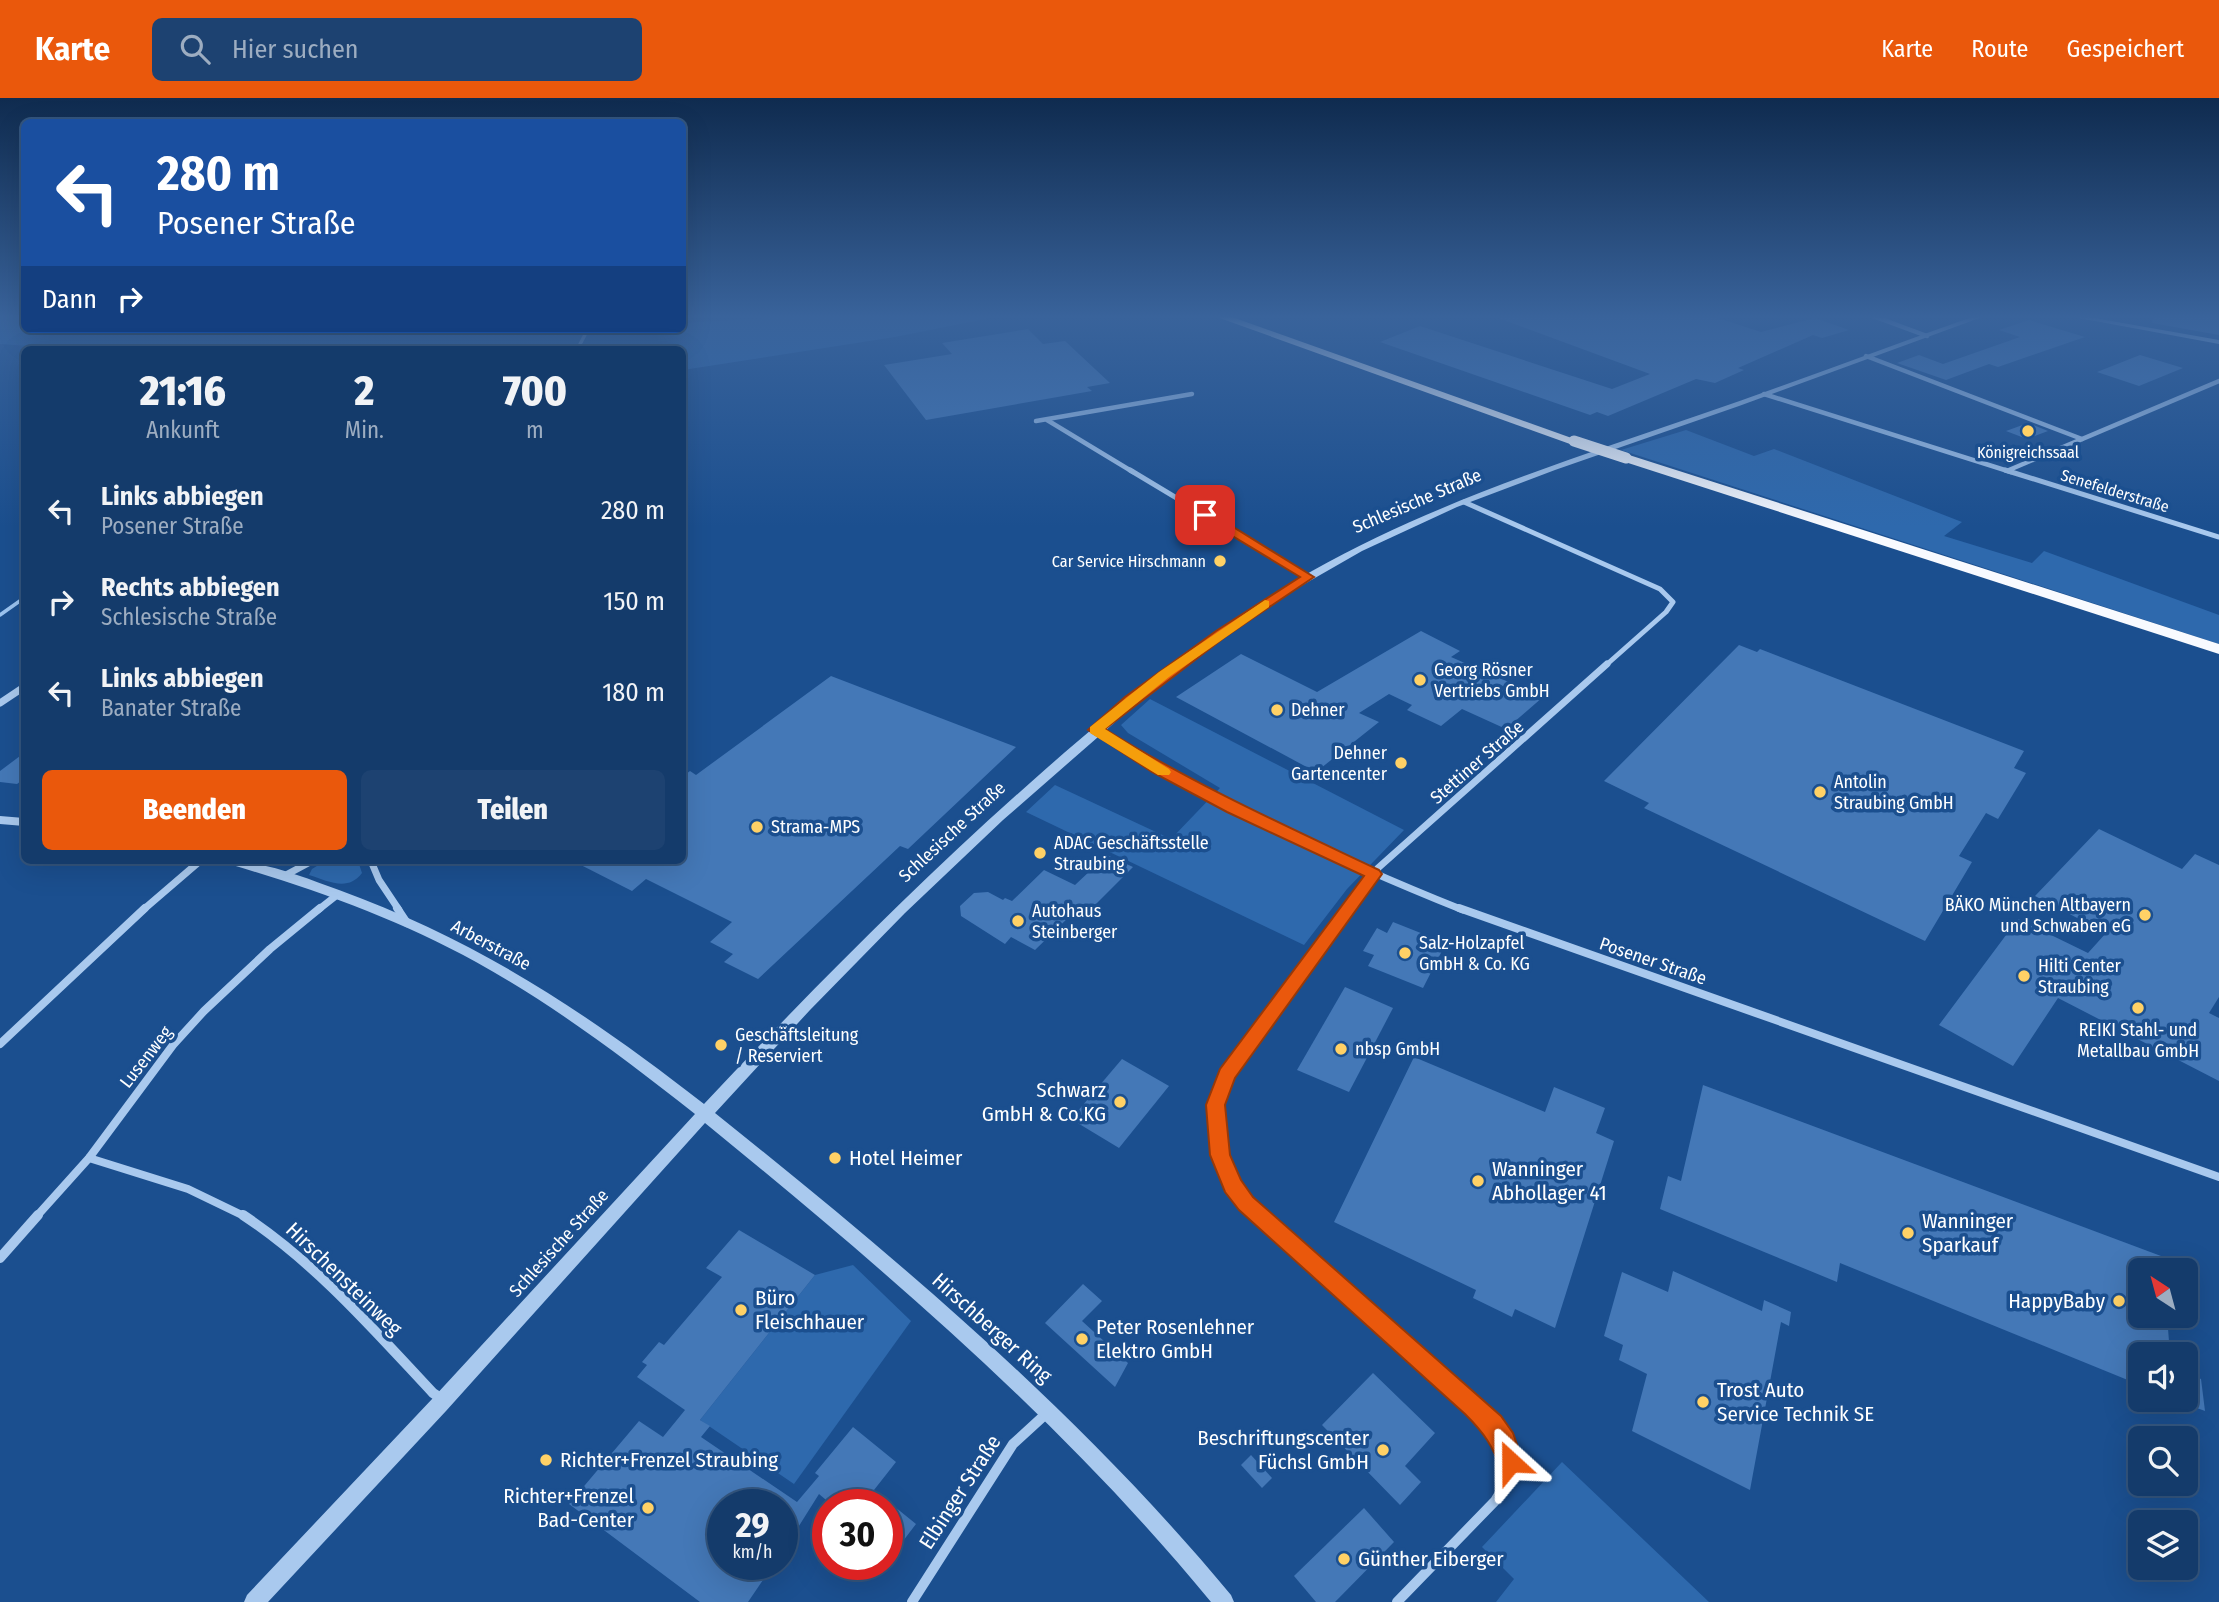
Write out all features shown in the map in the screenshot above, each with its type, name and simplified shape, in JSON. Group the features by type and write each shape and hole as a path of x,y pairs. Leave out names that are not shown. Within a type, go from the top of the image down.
{"highway":[{"path":"1420,386 1626,458 2219,649"}],"street":[{"name":"Schlesische Straße","path":"254,1602 445,1401 705,1113 892,917 1095,730 1139,694 1220,634 1308,577 1376,540 1590,453 1785,386"},
{"path":"1945,386 2082,439"},
{"path":"2008,471 2209,386"},
{"path":"1036,421 1192,394"},
{"name":"Senefelderstraße","path":"1764,394 2219,537"},
{"path":"1047,419 1308,577"},
{"name":"Stettiner Straße","path":"1374,874 1666,612 1673,602 1660,589 1464,502"},
{"path":"0,703 21,689"},
{"name":"Posener Straße","path":"1095,730 1157,768 1233,808 1374,874 1498,924 2219,1177"},
{"path":"0,820 21,822"},
{"path":"0,1044 102,946 197,864"},
{"name":"Arberstraße","path":"243,864 337,895 407,923 496,968 555,1003 705,1113"},
{"path":"284,876 306,864"},
{"path":"372,864 379,880 407,923"},
{"path":"1374,874 1227,1074 1216,1105 1216,1120 1218,1146 1226,1172 1246,1203 1474,1406 1493,1424 1504,1442 1511,1462 1507,1483 1495,1501 1397,1602"},
{"name":"Lusenweg","path":"0,1258 89,1158 173,1045 204,1011 270,949 337,895"},
{"name":"Hirschberger Ring","path":"705,1113 917,1290 1049,1411 1130,1494 1224,1602"},
{"name":"Hirschensteinweg","path":"89,1158 218,1202 244,1215 302,1258 433,1393 445,1401"},
{"name":"Elbinger Straße","path":"912,1602 1013,1444 1049,1411"}],"shaded area":[{"path":"1686,430 1754,456 1774,449 1962,522 1944,536 2032,563 2044,551 2219,615 2219,644 1621,450"},
{"path":"1150,699 1404,830 1347,889 1304,945 1026,812 1055,785 1171,839 1220,788 1128,733 1121,725"},
{"path":"320,864 359,864 362,873 344,884 309,875 312,869"},
{"path":"853,1265 911,1321 794,1484 700,1420 815,1275"},
{"path":"1562,1462 1709,1602 1496,1602 1514,1579 1482,1547"}],"building":[{"path":"900,386 1092,386 1087,387 1092,391 926,420"},
{"path":"1507,386 1603,386 1612,389 1619,386 1679,386 1608,416 1597,412 1590,415"},
{"name":"Königreichssaal","path":"2028,423 2048,431 2027,439 2006,431"},
{"path":"1421,631 1460,651 1451,657 1543,697 1506,729 1462,709 1441,726 1407,710 1412,705 1389,694 1359,713 1379,722 1316,772 1176,697 1241,654 1317,692"},
{"name":"Antolin Straubing GmbH","path":"1739,645 1757,652 1760,649 2024,751 2014,768 2026,773 1998,819 1986,813 1959,856 1972,862 1925,941 1644,808 1649,803 1604,781"},
{"name":"Strama-MPS","path":"831,676 1016,747 908,849 900,846 758,979 724,962 733,954 710,942 732,922 646,879 632,891 579,864 686,864 686,774 690,771 696,775"},
{"path":"21,755 21,781 17,784 0,782 0,771"},
{"path":"2099,829 2182,869 2195,854 2219,865 2219,997 2209,1013 2219,1018 2219,1081 2058,998 2013,1066 1939,1025 2018,919 2088,953 2106,933 2035,896"},
{"path":"1107,855 1133,867 1081,919 1072,914 1035,950 1011,937 1005,944 961,916 960,906 974,893 988,892 1003,900 1005,898 1012,901 1044,870 1075,885"},
{"name":"Salz-Holzapfel GmbH & Co. KG","path":"1393,922 1446,943 1423,988 1368,966 1374,955 1363,951 1377,928 1387,933"},
{"name":"nbsp GmbH","path":"1345,987 1393,1008 1349,1092 1297,1070"},
{"name":"Wanninger Abhollager 41","path":"1414,1057 1545,1112 1554,1087 1605,1108 1596,1133 1614,1141 1555,1328 1515,1309 1512,1317 1473,1298 1476,1290 1334,1222"},
{"name":"Schwarz GmbH & Co.KG","path":"1122,1059 1169,1086 1119,1148 1071,1119"},
{"name":"Wanninger Sparkauf","path":"1703,1085 2161,1256 2128,1258 2128,1328 2168,1328 2169,1342 2128,1342 2128,1380 1840,1263 1837,1282 1660,1209 1668,1176 1681,1181"},
{"path":"739,1230 815,1275 700,1420 710,1426 701,1437 778,1489 707,1489 707,1580 763,1580 748,1602 700,1602 569,1504 639,1421 663,1437 685,1410 637,1377 647,1365 642,1362 659,1342 664,1345 722,1277 706,1268"},
{"name":"Trost Auto Service Technik SE","path":"1673,1271 1762,1311 1764,1300 1791,1312 1789,1326 1781,1322 1750,1490 1632,1431 1647,1374 1619,1360 1623,1345 1604,1336 1622,1272 1668,1292"},
{"name":"Peter Rosenlehner Elektro GmbH","path":"1083,1284 1102,1301 1082,1321 1128,1363 1115,1387 1045,1323"},
{"name":"Beschriftungscenter Füchsl GmbH","path":"1373,1373 1435,1433 1405,1466 1421,1482 1400,1505 1322,1425"},
{"path":"2198,1378 2201,1379 2205,1411 2198,1408"},
{"path":"853,1427 896,1462 875,1489 812,1489 812,1505 798,1527 798,1501 819,1476 815,1473"},
{"path":"1251,1455 1272,1478 1262,1488 1241,1465"},
{"name":"Günther Eiberger","path":"1364,1508 1394,1542 1335,1602 1316,1602 1294,1576"},
{"path":"903,1513 916,1524 903,1541"}],"waterway":[{"path":"0,615 21,600"}],"slow traffic":[{"path":"1164,772 1095,730 1130,700 1265,604"}],"place":[{"name":"Königreichssaal","path":"2028,431"},
{"name":"Car Service Hirschmann","path":"1220,561"},
{"name":"Georg Rösner Vertriebs GmbH","path":"1420,680"},
{"name":"Dehner","path":"1277,710"},
{"name":"Dehner Gartencenter","path":"1401,763"},
{"name":"Antolin Straubing GmbH","path":"1820,792"},
{"name":"Strama-MPS","path":"757,827"},
{"name":"ADAC Geschäftsstelle Straubing","path":"1040,853"},
{"name":"BÄKO München Altbayern und Schwaben eG","path":"2145,915"},
{"name":"Autohaus Steinberger","path":"1018,921"},
{"name":"Salz-Holzapfel GmbH & Co. KG","path":"1405,953"},
{"name":"Hilti Center Straubing","path":"2024,976"},
{"name":"REIKI Stahl- und Metallbau GmbH","path":"2138,1008"},
{"name":"Geschäftsleitung / Reserviert","path":"721,1045"},
{"name":"nbsp GmbH","path":"1341,1049"},
{"name":"Schwarz GmbH & Co.KG","path":"1120,1102"},
{"name":"Hotel Heimer","path":"835,1158"},
{"name":"Wanninger Abhollager 41","path":"1478,1181"},
{"name":"Wanninger Sparkauf","path":"1908,1233"},
{"name":"HappyBaby","path":"2119,1301"},
{"name":"Büro Fleischhauer","path":"741,1310"},
{"name":"Peter Rosenlehner Elektro GmbH","path":"1082,1339"},
{"name":"Trost Auto Service Technik SE","path":"1703,1402"},
{"name":"Beschriftungscenter Füchsl GmbH","path":"1383,1450"},
{"name":"Richter+Frenzel Straubing","path":"546,1460"},
{"name":"Richter+Frenzel Bad-Center","path":"648,1508"},
{"name":"Günther Eiberger","path":"1344,1559"}],"route":[{"path":"1205,515 1308,577 1220,634 1130,700 1095,730 1157,768 1233,808 1374,874 1227,1074 1216,1105 1220,1155 1233,1186 1259,1217 1493,1424 1504,1442 1511,1462"}]}
